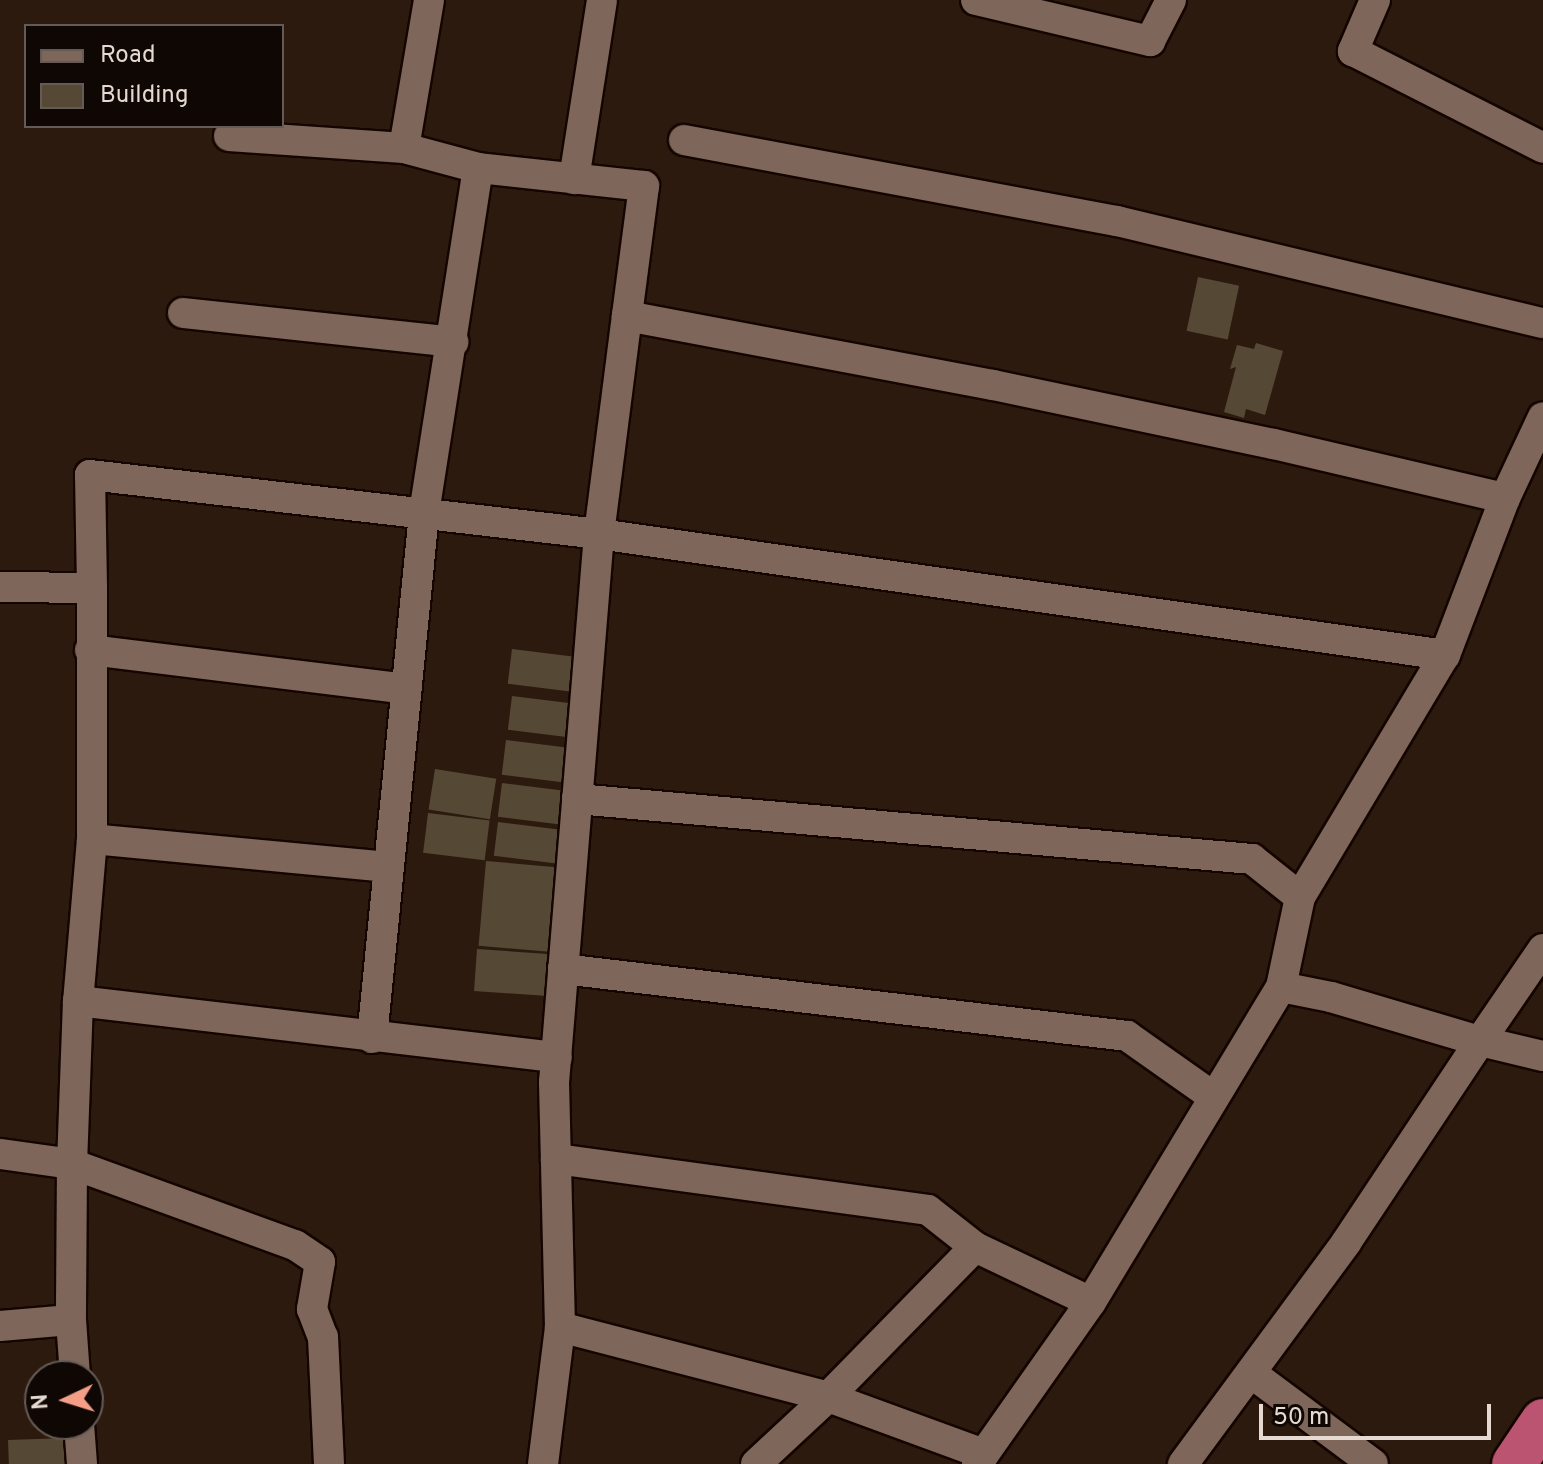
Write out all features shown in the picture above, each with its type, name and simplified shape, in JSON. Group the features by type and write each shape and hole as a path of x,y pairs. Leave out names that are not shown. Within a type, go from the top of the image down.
{"highway":[{"path":"1514,1464 1543,1421"}],"street":[{"path":"404,148 429,0"},
{"path":"574,179 602,0"},
{"path":"976,0 1150,41 1171,0"},
{"path":"1375,0 1353,51 1543,148"},
{"path":"229,136 404,148 478,168 644,186 599,534 563,969 557,1057 556,1159 560,1327 543,1464"},
{"path":"684,140 1117,221 1543,323"},
{"path":"372,1038 424,513 478,168"},
{"path":"183,313 453,342"},
{"path":"627,316 1274,444 1505,498"},
{"path":"560,1327 828,1397 980,1459 1091,1302 1212,1096 1281,987 1300,897 1445,655 1505,498 1543,417"},
{"path":"74,1360 71,1320 72,1164 78,1001 92,839 90,475 599,534 1445,655"},
{"path":"0,587 92,588"},
{"path":"90,650 406,689"},
{"path":"577,799 1252,859 1300,897"},
{"path":"92,839 387,867"},
{"path":"1183,1464 1346,1243 1543,949"},
{"path":"563,969 1127,1036 1212,1096"},
{"path":"1281,987 1331,997 1480,1041 1543,1056"},
{"path":"78,1001 372,1038 557,1057"},
{"path":"0,1154 72,1164 295,1245 320,1262 312,1309 323,1337 329,1464"},
{"path":"556,1159 928,1210 975,1247 1091,1302"},
{"path":"756,1464 828,1397 975,1247"},
{"path":"0,1326 71,1320"},
{"path":"1251,1373 1373,1464"},
{"path":"80,1440 82,1464"}],"building":[{"path":"1198,277 1239,286 1228,340 1187,331"},
{"path":"1256,343 1283,351 1265,415 1246,409 1244,418 1224,412 1236,367 1230,369 1237,345 1254,349"},
{"path":"512,649 575,657 570,691 508,684"},
{"path":"512,696 575,704 570,737 508,730"},
{"path":"506,740 569,748 564,782 502,775"},
{"path":"435,769 496,779 490,819 429,809"},
{"path":"502,783 565,791 560,824 498,817"},
{"path":"428,813 490,821 485,860 423,853"},
{"path":"498,822 561,830 556,863 494,856"},
{"path":"486,861 557,867 549,952 479,946"},
{"path":"477,949 548,954 545,996 474,991"},
{"path":"8,1440 67,1440 68,1464 9,1464"}]}
